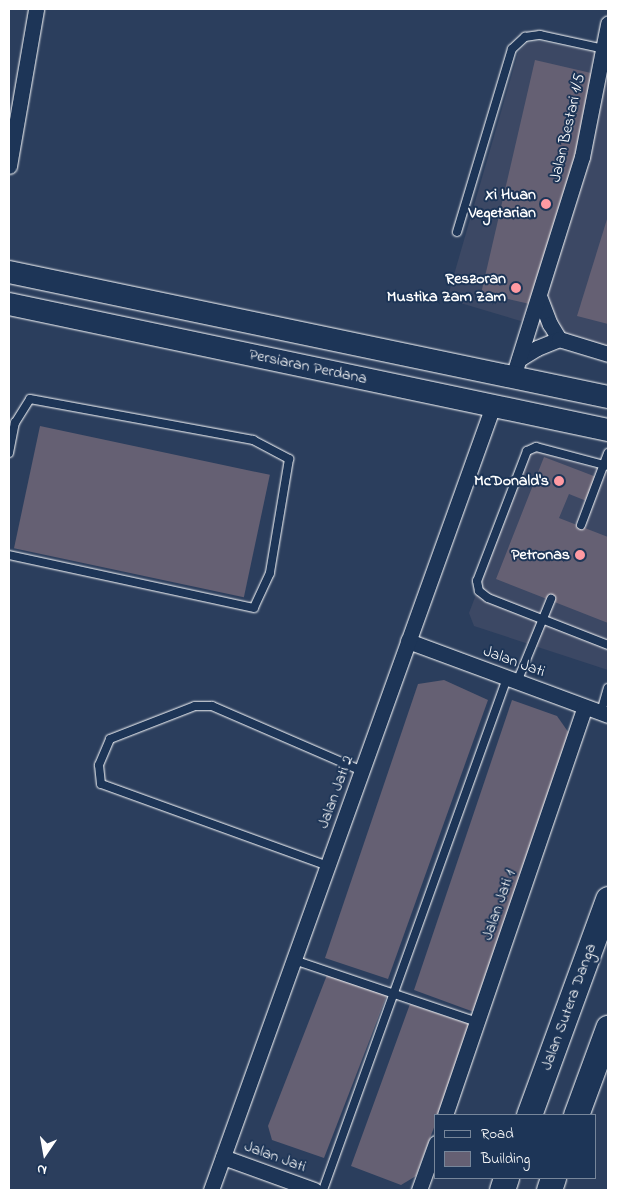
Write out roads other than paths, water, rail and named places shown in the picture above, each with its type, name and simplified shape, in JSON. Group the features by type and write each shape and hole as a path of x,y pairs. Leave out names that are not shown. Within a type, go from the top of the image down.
{"main road":[{"name":"Persiaran Perdana","path":"9,272 516,368 608,397"},
{"name":"Persiaran Perdana","path":"9,304 608,430"},
{"name":"Jalan Sutera Danga","path":"529,1114 608,899"},
{"path":"576,1114 608,1028"}],"street":[{"path":"9,166 36,9"},
{"name":"Jalan Bestari 1/5","path":"516,368 582,158 608,24"},
{"path":"539,296 550,324 559,339"},
{"path":"516,368 537,348 559,339 608,354"},
{"name":"Jalan Jati 2","path":"212,1190 493,406"},
{"name":"Jalan Jati","path":"408,641 604,714"},
{"name":"Jalan Jati 1","path":"445,1114 585,706"},
{"path":"420,1190 434,1149"},
{"name":"Jalan Jati","path":"223,1157 314,1190"}],"lane":[{"path":"456,232 512,49 525,37 540,35 604,49"},
{"path":"9,453 15,422 30,399 253,440 289,459 270,573 254,608 9,555"},
{"path":"607,465 536,446 527,451 477,581 478,591 488,598 608,645"},
{"path":"581,525 607,465 608,453"},
{"path":"323,1190 393,995 512,680 551,599"},
{"path":"604,714 608,688"},
{"path":"328,866 101,784 99,765 110,739 195,706 212,706 362,771"},
{"path":"294,960 477,1022"}],"place":[{"name":"Xi Huan Vegetarian","path":"546,204"},
{"name":"Reszoran Mustika Zam Zam","path":"516,288"},
{"name":"McDonald's","path":"559,481"},
{"name":"Petronas","path":"580,555"}]}
